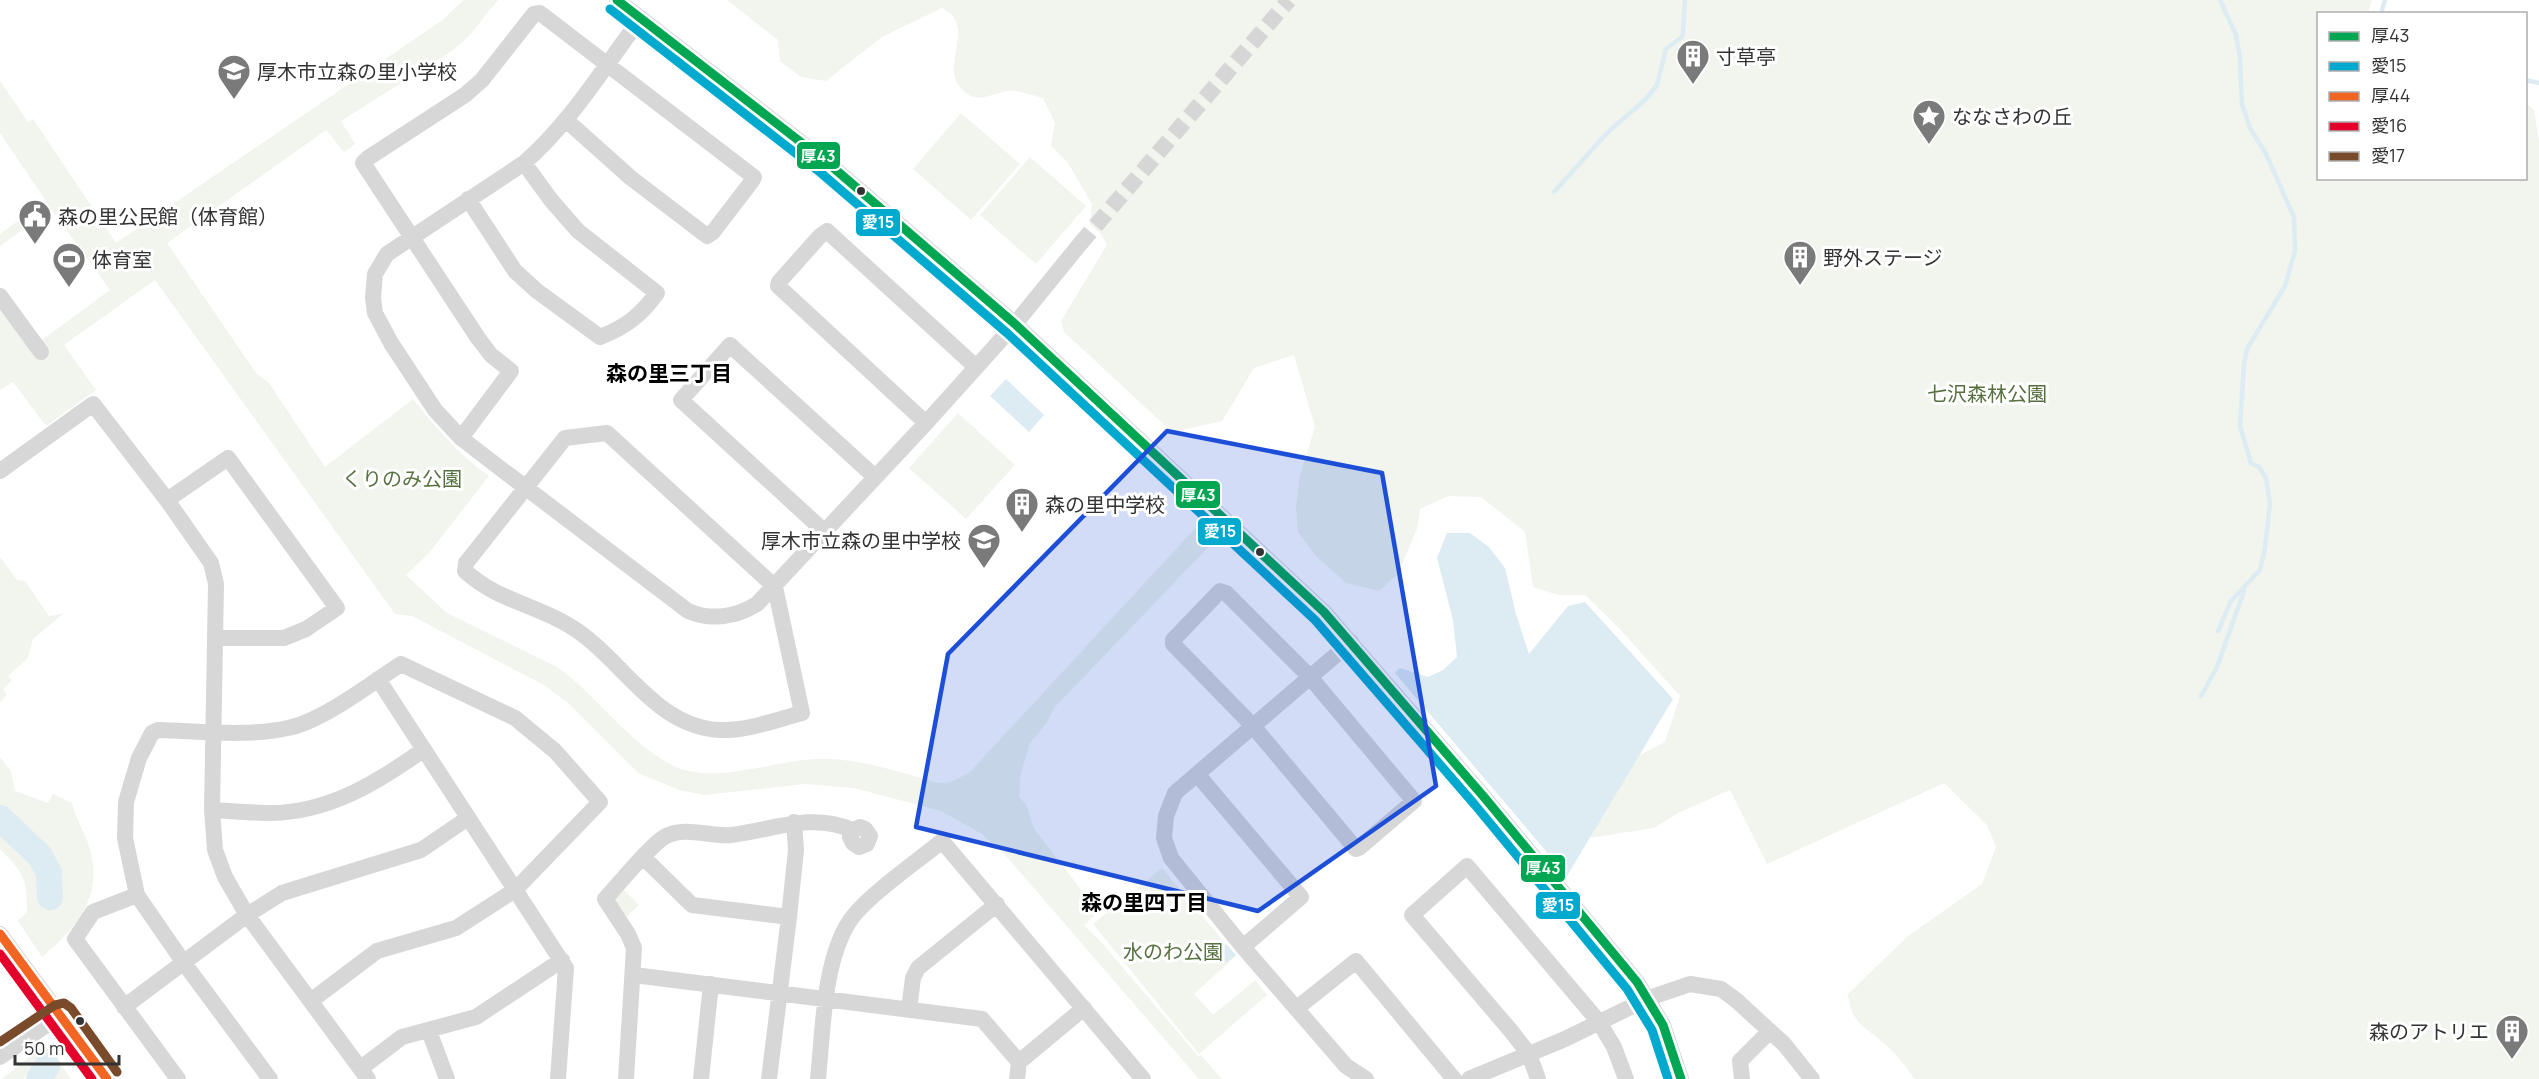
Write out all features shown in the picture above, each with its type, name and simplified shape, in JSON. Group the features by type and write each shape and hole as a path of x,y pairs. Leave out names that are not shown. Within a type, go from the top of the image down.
{"street":[{"path":"617,0 829,164 1015,324 1324,612 1484,797 1649,998 1670,1043 1681,1079"},
{"path":"462,438 511,371 491,354 478,338 363,163 368,158 465,95 482,80 534,14 540,13 754,177 753,181 707,236 631,178 566,120"},
{"path":"641,18 566,120 544,146 524,163 387,254 380,263 374,283 375,313 378,322 422,392 435,410 462,438 524,488 688,611 701,617 728,616 743,612 757,604 1015,324 1080,244"},
{"path":"468,199 515,271 537,291 600,337 630,323 657,293 578,231 551,200 524,163"},
{"path":"926,423 778,286 779,282 820,236 827,231 976,367"},
{"path":"0,296 41,352"},
{"path":"825,532 681,400 730,345 875,477"},
{"path":"0,471 93,404 167,500 211,563 216,584 212,810 215,850 225,877 247,915 365,1073 402,1038 476,1017 562,960"},
{"path":"607,433 775,587 802,713 742,728 722,730 696,727 674,717 658,705 608,654 570,625 489,591 465,571 466,563 524,488 565,438 607,433"},
{"path":"167,500 228,458 337,608 306,629 284,638 216,638"},
{"path":"1220,591 1226,593 1310,677 1414,801 1356,849 1253,726 1173,644 1173,640 1220,591"},
{"path":"1351,642 1175,793 1166,816 1164,838 1171,858 1243,947 1346,1066 1366,1079"},
{"path":"270,1079 137,895 124,838 126,802 139,758 152,733 158,730 214,731 289,728 309,722 401,664 515,718 555,751 600,802 515,891 456,928 377,951 312,1000"},
{"path":"378,679 566,968 558,1079"},
{"path":"212,810 273,813 300,810 339,800 381,780 423,750"},
{"path":"1197,774 1301,897 1243,947"},
{"path":"124,1007 247,915 291,890 420,850 468,818"},
{"path":"770,1079 796,850 794,822"},
{"path":"626,1079 634,948 628,934 605,899 643,857 666,836 684,832 729,835 794,822 834,822 853,830"},
{"path":"818,1079 834,957 849,922 867,903 942,841 1143,1079"},
{"path":"643,857 692,905 789,917"},
{"path":"1538,1079 1529,1054 1412,915 1467,866 1599,1022 1614,1047 1626,1079"},
{"path":"137,895 93,912 75,939 178,1079"},
{"path":"909,1010 912,978 918,968 997,904"},
{"path":"0,934 107,1079"},
{"path":"1297,1008 1356,961 1454,1079"},
{"path":"634,975 982,1019 1018,1070 1084,1008"},
{"path":"701,1079 711,984"},
{"path":"1469,1079 1529,1054 1649,998 1690,984 1721,989 1784,1044 1812,1079"},
{"path":"0,1057 61,1015"},
{"path":"429,1031 447,1079"},
{"path":"1742,1079 1740,1061 1770,1031"}],"highlighted area":[{"path":"1167,431 1382,473 1436,786 1258,911 916,827 948,654"}],"green space":[{"name":"くりのみ公園","path":"464,0 498,0 469,36 452,51 341,121 355,144 344,152 326,130 167,243 256,373 269,383 325,467 413,399 449,441 489,476 429,553 406,575 447,613 557,667 586,691 641,744 672,765 690,771 729,772 810,759 829,759 872,765 938,783 958,779 970,772 1199,524 1217,538 1054,708 1046,724 1030,743 1021,773 1019,796 1027,806 1033,827 1098,912 1084,925 1198,1056 1201,1055 1222,1079 1199,1079 1006,856 982,834 941,811 854,788 805,784 704,795 679,790 638,773 569,704 544,685 412,616 395,614 155,280 64,345 96,390 46,426 13,382 0,390 0,306 31,348 110,290 51,209 0,246 0,234 46,201 0,133 0,81 28,122 33,119 116,243 441,21"},
{"name":"七沢森林公園","path":"727,0 2372,0 2368,12 2317,12 2317,180 2527,180 2527,104 2534,110 2539,142 2539,1079 1915,1079 1900,1059 1857,1020 1853,1014 1848,994 1908,936 1982,884 1996,847 1987,825 1944,783 1767,864 1730,790 1678,813 1654,828 1563,842 1527,669 1628,761 1665,742 1680,696 1619,628 1585,595 1558,595 1533,587 1525,532 1481,497 1448,496 1420,509 1417,529 1398,574 1379,591 1346,583 1316,556 1298,532 1296,507 1300,476 1315,427 1294,355 1254,368 1222,421 1172,432 1064,332 1061,321 1107,245 1101,234 1090,224 1092,204 1068,163 1051,146 1055,123 1043,98 1015,91 977,97 971,96 960,87 955,78 954,67 957,24 952,15 942,8 882,37 826,81 801,77 780,61 778,40"},
{"path":"961,113 1020,164 971,220 913,169"},
{"path":"1030,157 1086,206 1036,264 980,215"},
{"path":"958,413 1015,465 966,519 909,468"},
{"path":"0,557 17,580 25,581 49,616 63,614 33,639 28,658 8,676 12,681 3,689 7,695 0,702"},
{"path":"0,757 11,771 15,791 48,803 53,794 72,803 90,850 93,882 84,911 65,935 42,957 18,921 27,912 25,883 14,864 0,849"},
{"name":"水のわ公園","path":"1162,868 1236,956 1194,994 1213,1015 1255,980 1267,995 1199,1054 1093,924"},
{"path":"621,887 639,905 624,919 613,903"},
{"path":"44,1046 52,1051 71,1079 39,1079 41,1074 26,1074 24,1079 1,1079 33,1054"}],"shaded area":[{"path":"1006,379 1044,415 1029,432 990,396"},
{"path":"1447,533 1470,533 1489,547 1505,568 1529,654 1568,606 1585,602 1673,699 1567,876 1395,673 1400,668 1428,677 1443,670 1457,657 1453,620 1437,558"},
{"path":"1226,944 1236,955 1226,963 1217,951"}],"waterway":[{"path":"1554,192 1608,132 1646,99 1657,85 1666,49 1682,37 1685,0"},
{"path":"2218,631 2231,601 2260,570 2265,548 2270,503 2266,478 2259,467 2251,463 2240,426 2244,365 2247,349 2285,286 2295,251 2294,217 2266,154 2250,128 2242,104 2240,58 2236,35 2220,0"},
{"path":"2382,12 2385,0"},
{"path":"2527,80 2539,83"},
{"path":"2201,696 2217,667 2244,591"},
{"path":"0,818 40,856 49,873 50,897"},
{"path":"39,1079 47,1066"}],"tunnel":[{"path":"1080,244 1289,0"}],"transit line":[{"name":"厚43","path":"617,0 829,164 1015,324 1324,612 1484,797 1637,982 1663,1025 1681,1079"},
{"name":"愛15","path":"610,9 821,173 1007,333 1315,620 1475,805 1627,989 1652,1030 1668,1079"},
{"name":"厚44","path":"0,934 107,1079"},
{"name":"愛16","path":"0,954 92,1079"},
{"name":"愛17","path":"0,1042 55,1005 64,1003 71,1008 117,1072"}],"place":[{"name":"寸草亭","path":"1693,85"},
{"name":"厚木市立森の里小学校","path":"234,100"},
{"name":"ななさわの丘","path":"1929,145"},
{"name":"森の里公民館（体育館）","path":"35,245"},
{"name":"野外ステージ","path":"1800,286"},
{"name":"体育室","path":"69,288"},
{"name":"森の里中学校","path":"1022,533"},
{"name":"厚木市立森の里中学校","path":"984,569"},
{"name":"森のアトリエ","path":"2512,1060"}],"district":[{"name":"森の里三丁目","path":"669,373"},
{"name":"森の里四丁目","path":"1144,902"}]}
